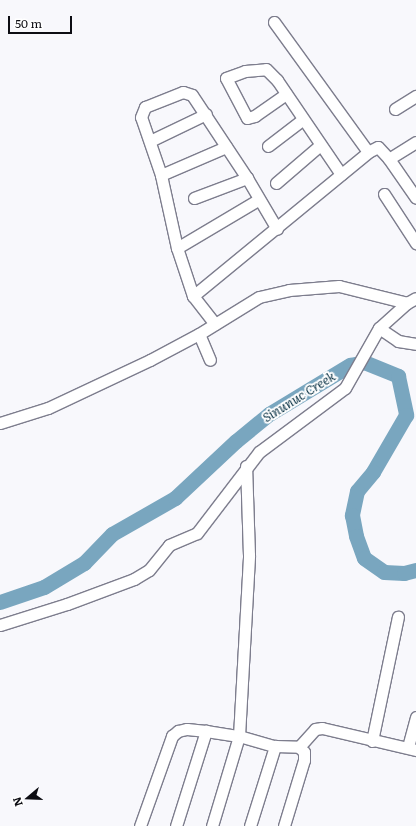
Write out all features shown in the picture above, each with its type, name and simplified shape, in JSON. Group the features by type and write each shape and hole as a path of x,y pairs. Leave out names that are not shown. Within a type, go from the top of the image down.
{"street":[{"path":"274,22 368,152"},
{"path":"286,94 255,116 247,118 226,78 237,73 263,68 270,72 286,94 319,146 341,174"},
{"path":"215,324 193,296 177,248 161,175 141,117 145,107 175,94 187,92 206,114 247,178 258,200 277,228"},
{"path":"395,109 416,96"},
{"path":"150,140 206,114"},
{"path":"268,146 302,120"},
{"path":"389,159 416,142"},
{"path":"276,183 319,146"},
{"path":"161,175 226,147"},
{"path":"193,296 368,152 378,148 389,159 415,194"},
{"path":"194,198 247,178"},
{"path":"384,194 416,244"},
{"path":"177,248 258,200"},
{"path":"0,423 48,408 199,334 248,301 290,290 339,286 412,300"},
{"path":"0,625 115,587 149,570 169,545 190,536 201,528 246,466 272,442 337,395 356,368 379,328 412,300"},
{"path":"379,328 398,341 416,344"},
{"path":"199,334 210,360"},
{"path":"212,826 239,736 249,555 246,466"},
{"path":"372,741 398,617"},
{"path":"299,747 315,729 322,728 372,741 412,749 416,717"},
{"path":"140,826 172,736 178,731 187,729 239,736 275,746 299,747 304,752 304,760 284,826"},
{"path":"176,826 206,731"},
{"path":"250,826 275,746"}],"waterway":[{"name":"Sinunuc Creek","path":"0,602 44,587 84,563 112,534 175,498 236,441 269,414 350,365 364,362 398,376 406,415 373,472 357,491 352,515 356,536 364,558 384,572 404,573 416,570"}]}
